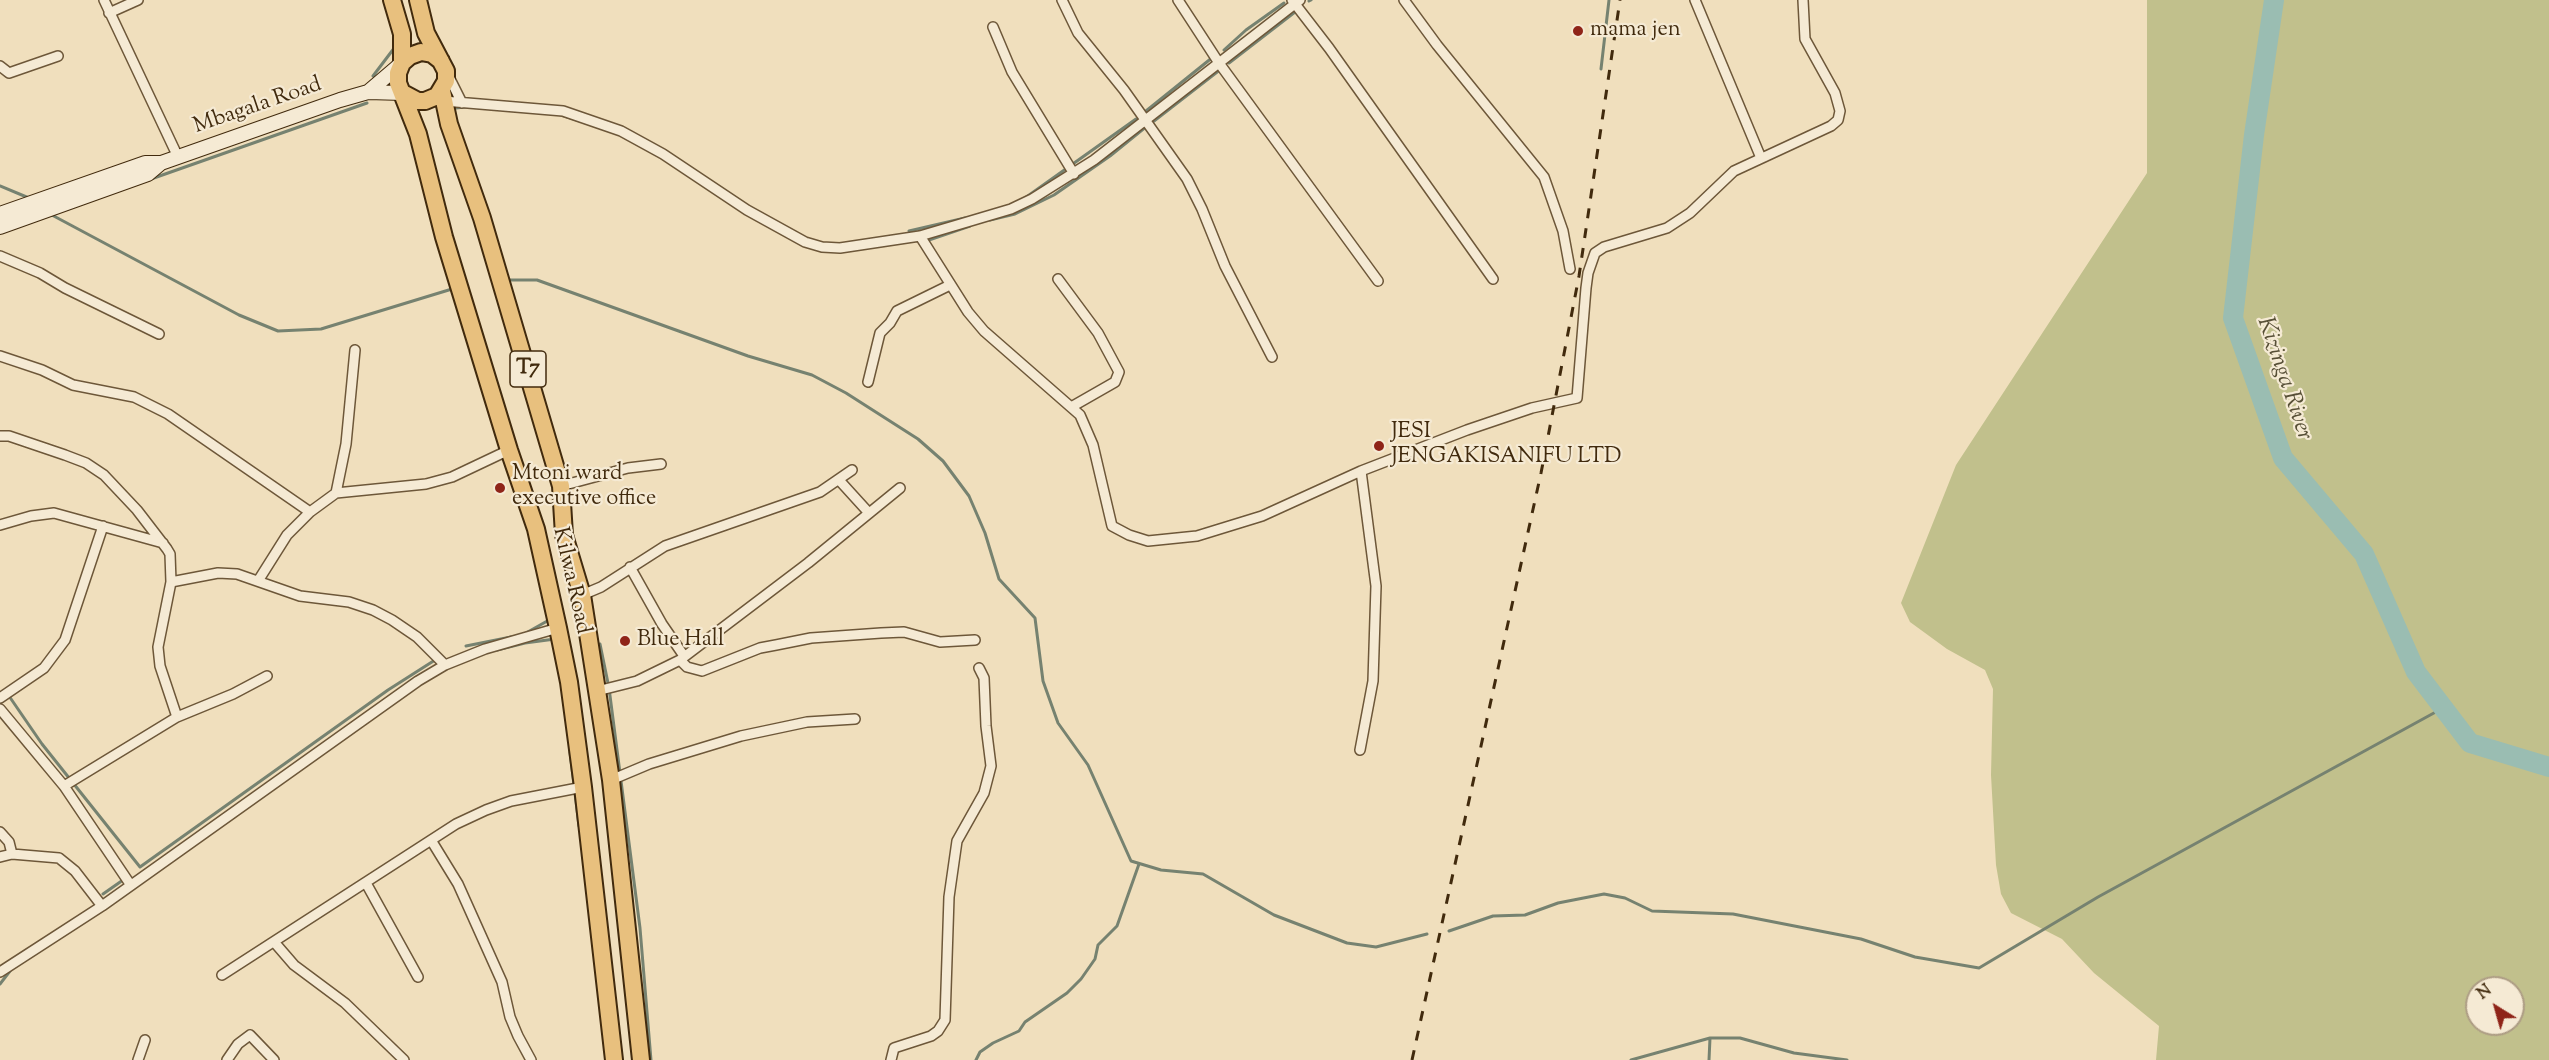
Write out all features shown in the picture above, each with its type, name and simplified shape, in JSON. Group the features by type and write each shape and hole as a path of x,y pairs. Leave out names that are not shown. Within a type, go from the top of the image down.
{"highway":[{"name":"T7","path":"392,0 402,34 402,63 398,73 398,83 403,93"},
{"path":"418,0 426,33 443,66"},
{"path":"402,63 410,56 421,52 432,54 443,66"},
{"name":"T7","path":"443,66 446,81 443,96"},
{"path":"403,93 418,101 443,96"},
{"name":"Kilwa Road","path":"403,93 417,134 444,237 536,530 558,628 569,682 583,787 614,1060"},
{"name":"Kilwa Road","path":"443,96 542,416 561,486 564,535 582,595 611,780 641,1060"}],"street":[{"path":"104,0 178,157"},
{"path":"109,13 138,0"},
{"path":"1062,0 1078,33 1187,179 1202,209 1224,266 1272,357"},
{"path":"1178,0 1219,63 1378,281"},
{"path":"1404,0 1437,45 1545,177 1563,231 1570,269"},
{"path":"1695,0 1761,158"},
{"path":"920,236 968,312 996,343 1072,406 1085,424 1093,445 1112,526 1129,536 1148,541 1197,536 1262,516 1361,471 1510,415 1577,398 1586,288 1589,266 1595,253 1604,247 1667,228 1690,213 1734,171 1831,126 1840,116 1835,93 1805,39 1803,0"},
{"path":"443,96 462,103 563,111 621,130 663,154 747,210 805,242 822,247 840,248 920,236 1011,209 1053,188 1145,120 1296,1 1493,279"},
{"path":"993,27 1012,72 1074,174"},
{"path":"0,66 9,73 58,56"},
{"name":"Mbagala Road","path":"368,92 402,63"},
{"path":"443,66 462,103"},
{"name":"Mbagala Road","path":"0,214 145,163 161,163 368,92 403,93"},
{"name":"Mbagala Road","path":"0,226 148,174 161,163"},
{"path":"0,256 40,273 65,288 159,334"},
{"path":"1058,279 1098,333 1119,372 1115,382 1072,406"},
{"path":"868,382 880,333 890,323 897,310 950,285"},
{"path":"336,493 346,444 355,350"},
{"path":"0,356 42,370 73,385 134,397 168,414 310,512"},
{"path":"0,436 9,436 86,463 111,482 170,554 171,582 158,647 160,666 177,717"},
{"path":"258,581 287,535 310,512 336,493 426,484 452,477 509,450"},
{"path":"561,486 628,468 661,464"},
{"path":"582,595 601,587 630,567 680,539 715,530 819,492 852,470"},
{"path":"1359,750 1373,681 1376,585 1361,471"},
{"path":"839,480 869,513"},
{"path":"597,691 637,681 682,658 808,563 900,488"},
{"path":"0,525 31,516 54,513 163,543"},
{"path":"0,698 44,668 66,640 103,526"},
{"path":"630,567 687,667 702,671 760,648 811,638 904,632 940,642 975,640"},
{"path":"171,582 218,573 237,574 300,596 349,602 373,610 417,637 445,665"},
{"path":"0,972 102,906 390,699 445,665 485,649 558,628"},
{"path":"891,1060 894,1048 931,1036 938,1031 945,1020 949,897 957,841 984,793 992,766 986,726 984,678 979,668"},
{"path":"64,786 177,717 233,694 267,676"},
{"path":"0,708 64,786 130,884"},
{"path":"611,780 649,764 741,736 807,722 855,719"},
{"path":"222,975 275,943 431,840 486,810 511,801 583,787"},
{"path":"0,832 9,842 12,854"},
{"path":"431,840 458,884 502,982 510,1017 531,1060"},
{"path":"0,857 12,854 58,858 75,871 102,906"},
{"path":"366,883 418,977"},
{"path":"275,943 294,965 345,1003 404,1060"},
{"path":"226,1060 238,1044 250,1035 274,1060"},
{"path":"138,1060 145,1040"}],"shaded area":[{"path":"2147,0 2549,0 2549,1060 2156,1060 2159,1026 2094,973 2062,939 2011,913 2001,894 1996,865 1991,775 1993,689 1985,670 1947,649 1910,622 1901,603 1956,465 2147,173"}],"waterway":[{"path":"1601,69 1609,0"},
{"name":"Kizinga River","path":"2274,0 2254,135 2233,318 2283,458 2364,554 2416,672 2470,743 2549,767"},
{"path":"1224,50 1246,30 1284,3"},
{"path":"1229,63 1295,12"},
{"path":"373,76 395,47"},
{"path":"1146,111 1213,57"},
{"path":"1154,121 1221,69"},
{"path":"151,179 367,103"},
{"path":"456,108 465,107"},
{"path":"558,114 580,121"},
{"path":"1025,198 1136,119"},
{"path":"990,220 1015,214 1054,195 1110,156 1147,126"},
{"path":"0,186 29,198"},
{"path":"50,214 239,315 278,331 321,329 452,289"},
{"path":"909,231 965,218"},
{"path":"926,241 970,226"},
{"path":"506,280 537,280 748,356 812,375 846,393 918,439 943,461 969,496 985,533 999,579 1035,618 1043,681 1058,723 1088,765 1131,861 1161,870 1203,874 1274,915 1347,943 1376,947 1427,934"},
{"path":"526,633 549,620"},
{"path":"466,646 511,637"},
{"path":"497,650 555,639"},
{"path":"600,644 609,688 640,928 651,1060"},
{"path":"9,696 42,744 140,867 388,690 435,660"},
{"path":"1449,931 1493,916 1525,915 1558,903 1604,894 1625,898 1652,911 1733,914 1861,939 1915,957 1979,968 2098,897 2443,708"},
{"path":"570,752 579,826"},
{"path":"976,1060 980,1052 1019,1031 1025,1022 1067,993 1081,979 1095,959 1098,945 1117,926 1139,864"},
{"path":"103,894 123,880"},
{"path":"0,984 10,971"},
{"path":"1631,1060 1710,1038 1740,1038 1794,1053 1847,1060"},
{"path":"1709,1060 1710,1038"}],"railway":[{"path":"1412,1060 1541,473 1579,276 1620,0"}],"place":[{"name":"mama jen","path":"1578,31"},
{"name":"JESI JENGAKISANIFU LTD","path":"1379,446"},
{"name":"Mtoni ward executive office","path":"500,488"},
{"name":"Blue Hall","path":"625,641"}]}
